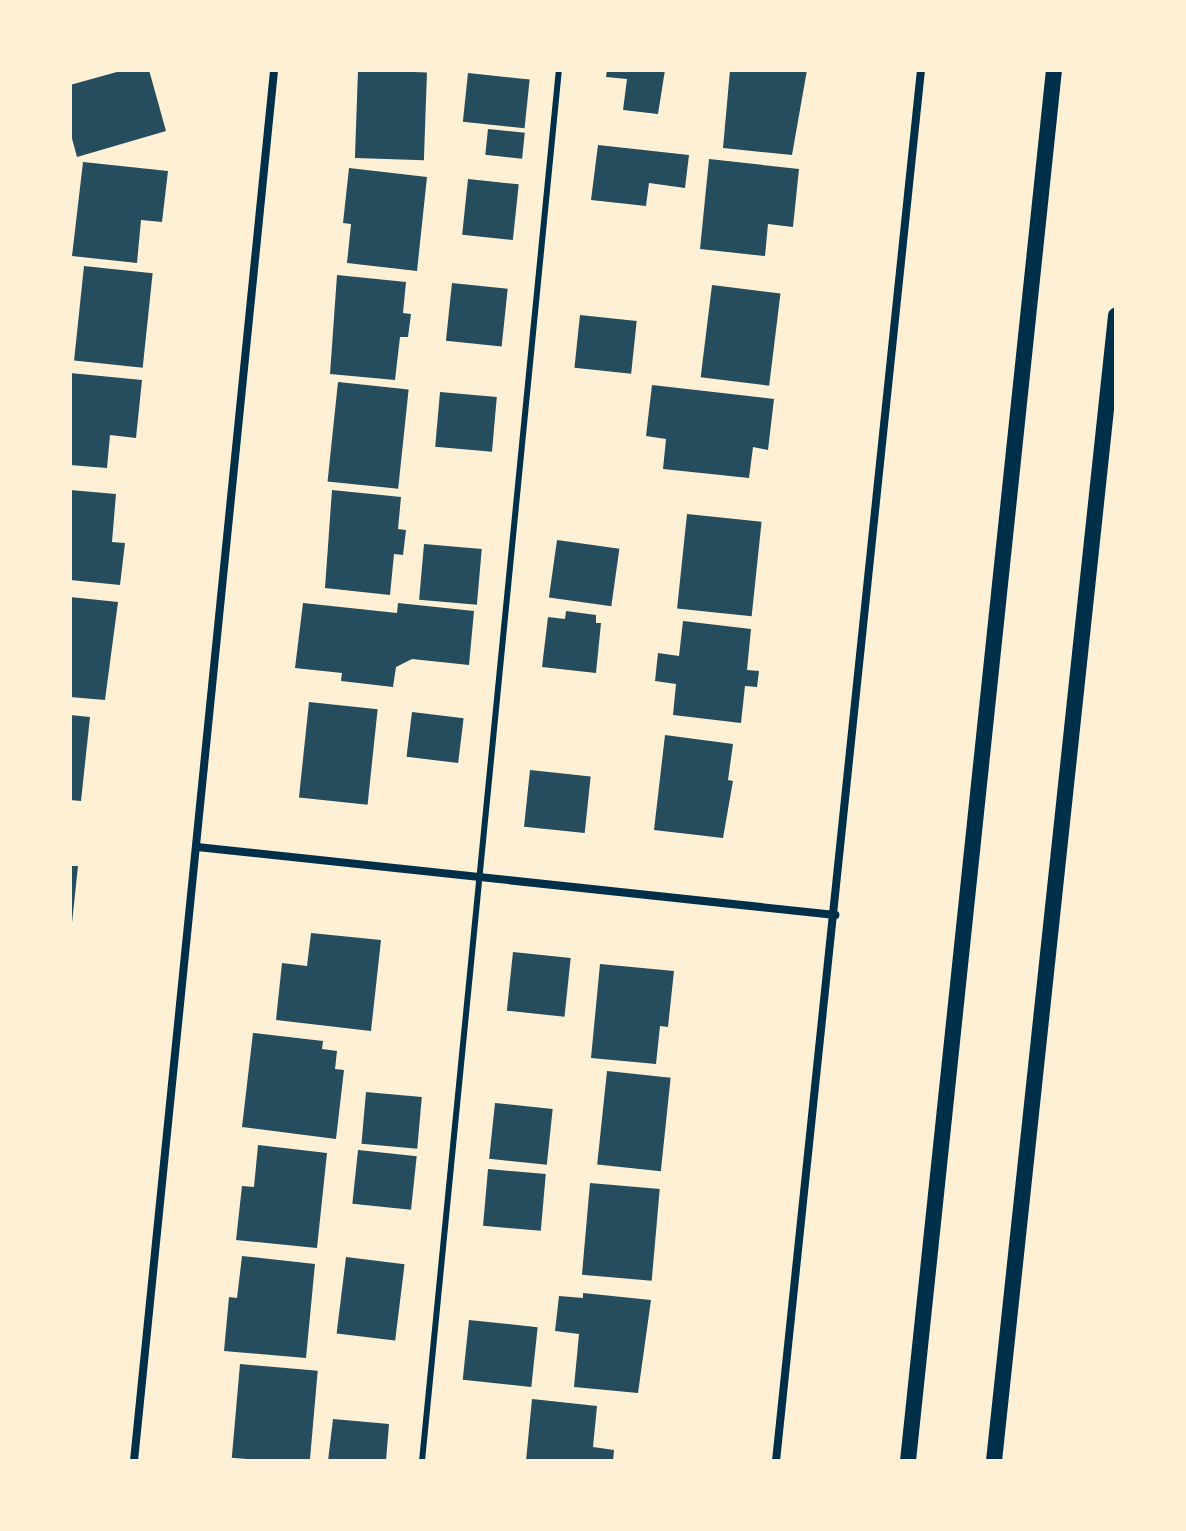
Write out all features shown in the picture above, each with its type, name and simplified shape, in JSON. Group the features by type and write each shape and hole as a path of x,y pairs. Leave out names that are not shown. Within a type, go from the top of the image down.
{"main road":[{"path":"908,1461 1054,70"},
{"path":"994,1461 1116,315"}],"street":[{"path":"134,1461 274,70"},
{"path":"776,1461 921,70"},
{"path":"197,847 835,915"}],"lane":[{"path":"422,1461 559,70"}],"building":[{"path":"124,70 149,70 166,131 77,157 70,131 70,85"},
{"path":"358,70 427,72 424,160 355,158"},
{"path":"607,70 665,70 658,114 623,110 627,79 606,77"},
{"path":"730,70 807,70 792,155 723,148"},
{"path":"468,73 530,79 525,128 463,122"},
{"path":"488,129 525,133 522,159 485,155"},
{"path":"598,145 689,155 685,188 649,183 646,206 591,200"},
{"path":"709,159 799,169 793,227 768,224 765,256 700,249"},
{"path":"83,162 168,171 162,222 141,220 137,263 72,256"},
{"path":"349,168 427,177 417,271 347,263 351,224 343,223"},
{"path":"468,179 519,184 513,240 462,235"},
{"path":"84,266 153,273 143,368 74,360"},
{"path":"337,275 406,282 403,313 411,314 408,337 400,337 395,380 330,374"},
{"path":"452,283 508,289 502,347 446,341"},
{"path":"712,285 780,293 769,386 701,377"},
{"path":"580,315 637,321 631,374 574,368"},
{"path":"70,373 142,380 136,438 110,435 107,468 70,465"},
{"path":"338,382 409,389 398,489 328,481"},
{"path":"652,385 774,399 768,450 753,447 749,478 663,469 666,439 646,436"},
{"path":"440,392 497,397 492,452 435,447"},
{"path":"70,490 116,494 112,542 125,543 120,585 70,580"},
{"path":"332,490 401,497 398,529 406,530 403,555 394,554 390,595 325,588"},
{"path":"687,514 762,522 752,616 677,608"},
{"path":"557,540 619,549 611,606 549,597"},
{"path":"424,544 482,549 477,605 419,600"},
{"path":"70,597 118,602 105,700 70,697"},
{"path":"303,603 397,613 398,603 474,611 469,665 412,659 396,667 393,687 341,681 342,673 295,668"},
{"path":"566,611 596,615 596,623 601,623 596,673 542,667 548,617 565,619"},
{"path":"683,621 751,629 747,670 759,671 757,687 745,686 741,723 673,715 676,684 655,681 658,653 679,656"},
{"path":"309,702 378,709 368,805 299,797"},
{"path":"412,712 464,718 458,763 407,757"},
{"path":"70,715 90,717 81,801 70,800"},
{"path":"665,735 733,744 728,780 733,781 723,838 654,830"},
{"path":"530,770 591,776 585,833 524,827"},
{"path":"70,866 78,866 72,923 70,923"},
{"path":"311,933 381,940 371,1031 276,1020 282,963 307,966"},
{"path":"513,952 571,958 565,1017 507,1011"},
{"path":"600,964 674,971 668,1027 660,1026 656,1064 591,1058"},
{"path":"253,1033 323,1041 322,1049 337,1051 335,1069 344,1070 336,1139 242,1127"},
{"path":"607,1071 671,1078 661,1171 597,1164"},
{"path":"366,1092 422,1097 417,1149 361,1144"},
{"path":"495,1103 553,1109 547,1165 489,1159"},
{"path":"258,1145 327,1153 317,1248 236,1240 242,1186 254,1187"},
{"path":"358,1150 417,1156 411,1210 352,1204"},
{"path":"488,1169 546,1174 541,1231 483,1226"},
{"path":"590,1183 660,1189 652,1281 582,1275"},
{"path":"242,1256 315,1264 306,1358 224,1351 229,1297 237,1298"},
{"path":"346,1257 405,1264 395,1341 337,1333"},
{"path":"583,1293 651,1300 638,1393 574,1387 579,1334 555,1331 559,1296 583,1298"},
{"path":"469,1320 538,1327 531,1387 463,1380"},
{"path":"240,1364 318,1371 310,1461 232,1458"},
{"path":"532,1399 597,1406 593,1447 614,1450 613,1461 526,1461"},
{"path":"333,1419 389,1424 386,1461 328,1461"}]}
